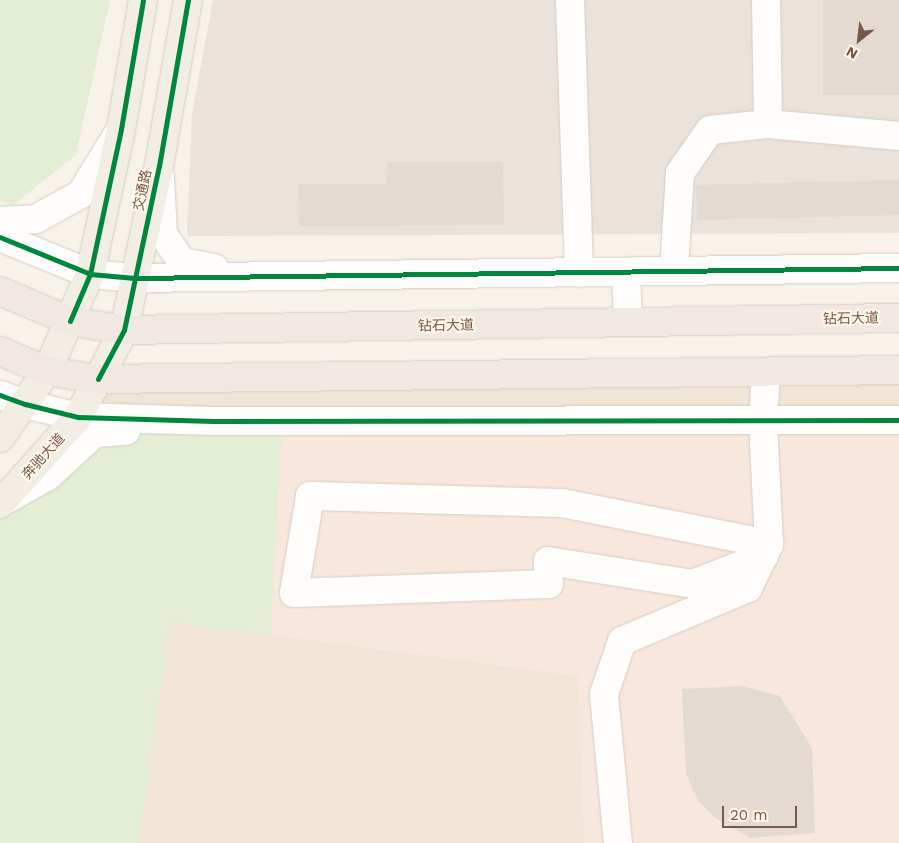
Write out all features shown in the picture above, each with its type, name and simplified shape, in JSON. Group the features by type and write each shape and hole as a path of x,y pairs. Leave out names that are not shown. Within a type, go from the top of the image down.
{"highway":[{"name":"钻石大道","path":"0,291 70,321 124,330 899,318"},
{"path":"0,351 47,371 98,380 899,370"}],"main road":[{"path":"0,438 12,400 47,371 90,274 121,129 143,0"},
{"name":"交通路","path":"98,380 124,330 159,166 188,0"},
{"name":"奔驰大道","path":"1,503 78,417 98,380"}],"street":[{"path":"570,0 579,273"},
{"path":"766,0 768,124"},
{"path":"674,271 680,173 710,130 768,124 899,136"},
{"path":"0,221 36,219 81,194 121,129"},
{"path":"159,166 163,234 182,262 262,276"},
{"path":"0,236 90,274 135,278 899,268"},
{"path":"626,272 628,322"},
{"path":"618,843 604,694 622,641 748,588 766,550 763,421 766,372"},
{"path":"12,400 78,417 213,421 899,420"},
{"path":"1,503 48,476 95,433 213,421"},
{"path":"310,496 562,503 766,550 693,584 548,561 549,584 294,593 310,496"}],"shaded area":[{"path":"213,0 899,0 899,233 187,236 192,114"},
{"path":"899,370 899,843 0,843 98,379"},
{"path":"899,420 899,843 584,843 578,676 270,635 282,422"}],"green space":[{"path":"0,0 110,0 76,155 12,206 0,200"},
{"path":"282,422 270,635 170,622 139,843 0,843 0,504 95,433"}],"building":[{"path":"823,0 899,0 899,95 823,95"},
{"path":"387,162 503,162 504,225 299,226 298,184 386,184"},
{"path":"899,180 899,215 697,220 696,185"},
{"path":"743,686 780,696 812,748 815,833 750,838 717,819 698,801 686,774 682,689"}],"cycle path":[{"path":"70,321 90,274 121,129 143,0"},
{"path":"98,379 124,330 159,166 188,0"},
{"path":"0,237 90,274 135,278 899,268"},
{"path":"0,395 25,404 78,417 213,421 899,420"}]}
